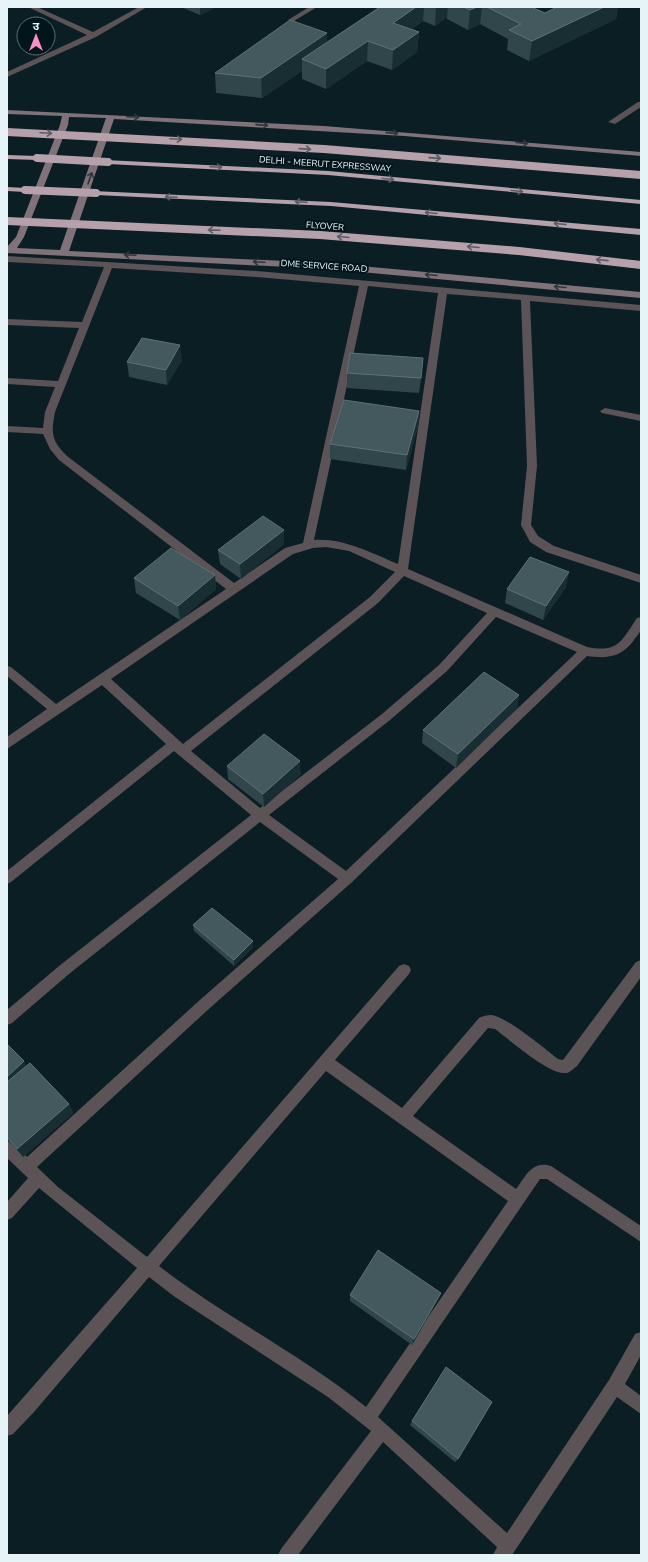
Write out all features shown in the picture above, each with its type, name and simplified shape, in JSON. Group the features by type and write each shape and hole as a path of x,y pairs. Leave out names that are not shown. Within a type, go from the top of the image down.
{"highway":[{"path":"7,132 182,140 524,164 641,175"},
{"name":"DELHI - MEERUT EXPRESSWAY","path":"7,157 328,173 641,202"},
{"path":"7,189 331,204 641,232"},
{"name":"FLYOVER","path":"7,221 320,235 519,251 641,265"}],"main road":[{"path":"7,112 111,116 496,140 641,154"},
{"path":"9,250 23,230 64,125 66,114"},
{"path":"64,252 111,116"},
{"name":"DME SERVICE ROAD","path":"9,250 328,266 641,295"}],"street":[{"path":"31,7 92,34"},
{"path":"7,75 144,7"},
{"path":"292,20 314,7"},
{"path":"612,122 641,104"},
{"path":"7,259 257,274 641,308"},
{"path":"109,265 50,412 46,431 50,445 63,458 234,589"},
{"path":"308,543 364,284"},
{"path":"7,878 179,747 266,687 374,600 403,570 443,291"},
{"path":"524,297 532,466 526,525 534,539 550,549 641,579"},
{"path":"7,322 85,325"},
{"path":"7,381 61,384"},
{"path":"606,412 641,418"},
{"path":"9,431 46,431"},
{"path":"7,744 25,730 103,679 289,551 308,543 328,543 351,548 585,652 600,655 622,648 641,621"},
{"path":"7,1019 64,970 260,815 386,718 443,668 495,611"},
{"path":"26,1167 206,1003 347,879 585,652"},
{"path":"7,670 56,710"},
{"path":"103,679 179,747 260,815 347,879"},
{"path":"403,1117 484,1022 492,1021 500,1024 555,1065 565,1067 572,1061 641,966"},
{"path":"7,1428 28,1406 147,1266 404,970"},
{"path":"324,1061 518,1199"},
{"path":"7,1148 53,1192 180,1292 334,1391 368,1418 505,1550 615,1386 641,1340"},
{"path":"368,1418 536,1173 544,1171 551,1173 641,1235"},
{"path":"7,1213 38,1178"},
{"path":"615,1386 641,1406"},
{"path":"287,1555 382,1430"}],"building":[{"path":"380,7 416,7 393,23 419,32 393,50 368,41 326,69 302,59"},
{"path":"464,7 477,7 470,10"},
{"path":"487,7 531,7 545,13 557,7 604,7 532,41 509,30 521,24"},
{"path":"290,20 327,33 261,78 215,73"},
{"path":"142,338 180,345 166,370 127,362"},
{"path":"350,353 423,358 421,378 347,373"},
{"path":"344,400 419,411 407,455 330,444"},
{"path":"263,516 284,530 240,564 218,550"},
{"path":"171,548 215,575 178,606 134,578"},
{"path":"530,557 569,572 546,606 507,589"},
{"path":"484,672 519,695 458,754 423,730"},
{"path":"264,734 300,761 263,794 227,766"},
{"path":"212,908 253,941 234,960 193,925"},
{"path":"7,1044 24,1061 7,1077"},
{"path":"30,1063 69,1104 17,1149 7,1137 7,1082"},
{"path":"378,1250 441,1293 414,1339 350,1295"},
{"path":"446,1367 492,1402 458,1459 412,1421"}]}
